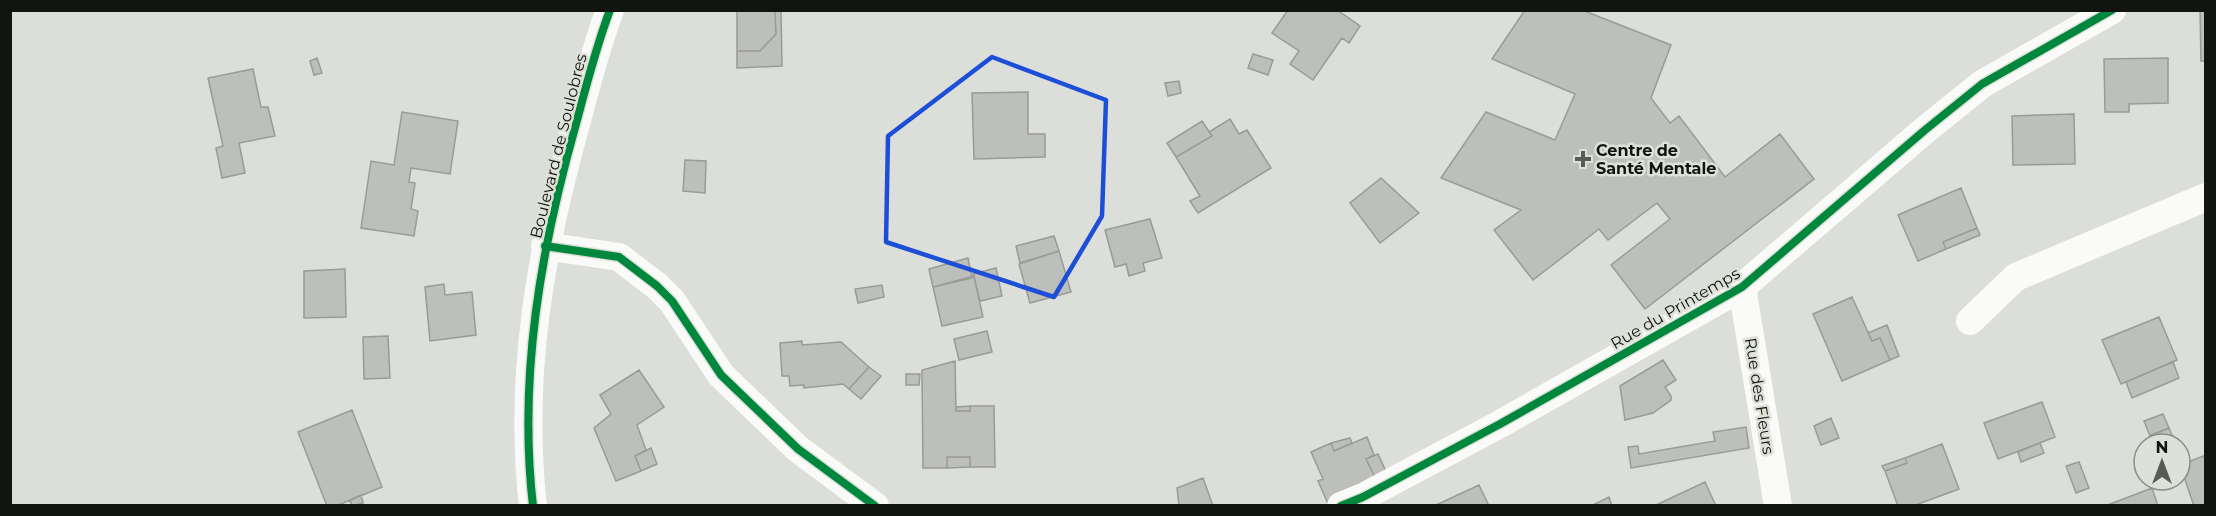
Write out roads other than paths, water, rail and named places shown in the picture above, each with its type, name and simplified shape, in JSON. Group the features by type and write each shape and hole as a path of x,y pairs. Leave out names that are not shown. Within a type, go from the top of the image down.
{"street":[{"name":"Boulevard de Soulobres","path":"533,506 527,410 535,310 545,246 573,135 610,10"},
{"name":"Rue du Printemps","path":"1341,506 1363,498 1500,424 1742,288 1925,130 1982,84 2112,10"},
{"path":"1970,321 2016,277 2205,197"},
{"path":"545,246 619,257 657,286 672,302 721,375 798,449 876,506"},
{"name":"Rue des Fleurs","path":"1742,288 1778,506"}],"place":[{"name":"Centre de Santé Mentale","path":"1583,159"}]}
